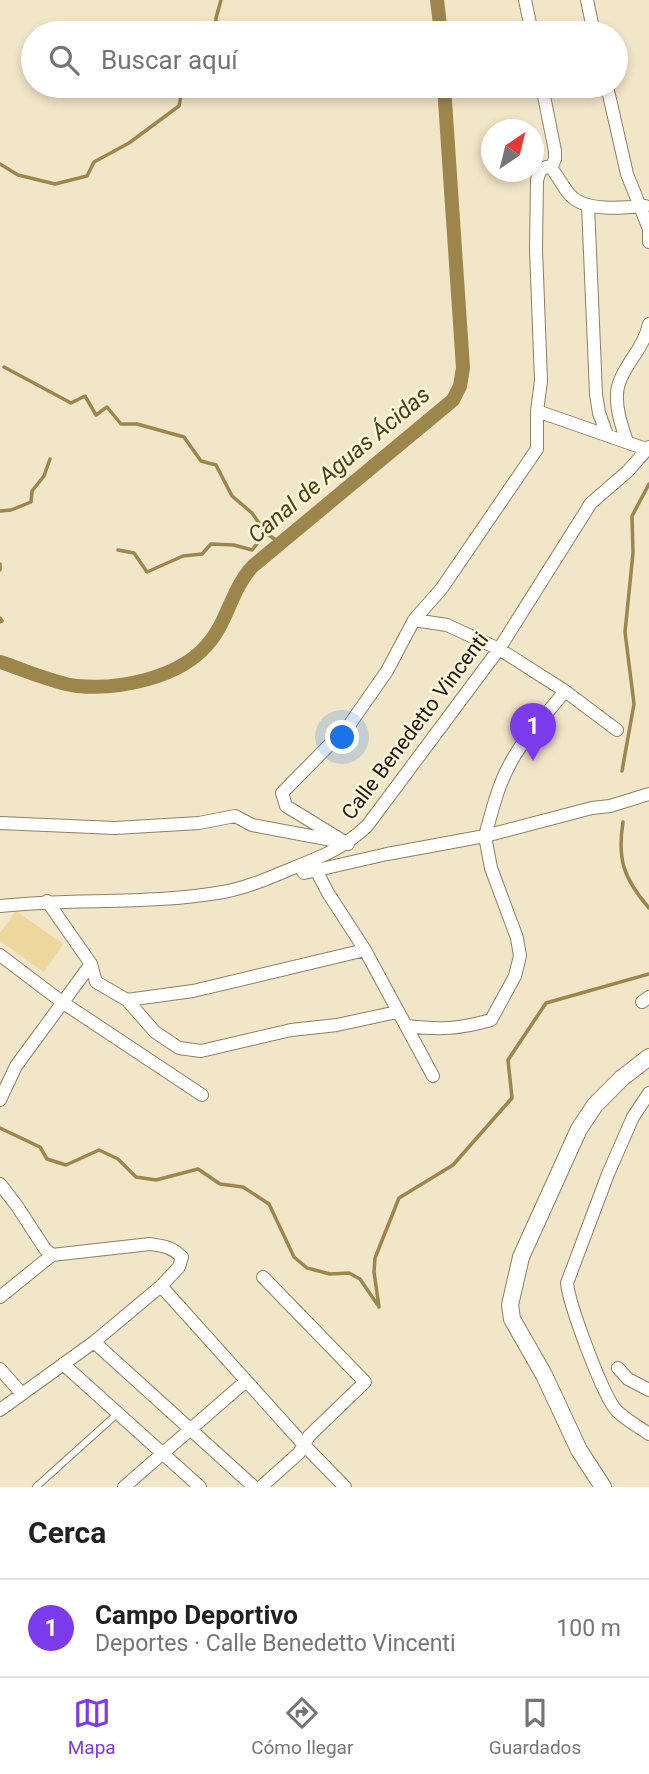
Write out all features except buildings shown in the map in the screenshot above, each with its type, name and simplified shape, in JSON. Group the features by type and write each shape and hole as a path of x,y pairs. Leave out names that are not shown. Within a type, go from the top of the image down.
{"street":[{"path":"525,0 529,21"},
{"path":"587,0 591,21"},
{"path":"544,98 555,150 551,168"},
{"path":"610,98 627,174 645,206 649,242"},
{"path":"348,844 286,806 282,793 350,724 387,671 414,620 442,588 537,449 537,411 541,381 536,249 537,180 540,171 546,167 551,168"},
{"path":"551,168 570,196 582,204 645,206"},
{"path":"588,205 596,394 607,435"},
{"path":"627,442 617,412 617,391 622,375 647,334 649,324"},
{"path":"537,411 647,448"},
{"name":"Calle Benedetto Vincenti","path":"0,906 47,901 174,898 225,892 255,884 348,844 367,827 499,649 591,503 628,471 647,448"},
{"path":"414,620 447,625 499,649 565,691 617,730"},
{"path":"407,1026 444,1030 464,1028 491,1020 515,976 520,956 517,938 491,869 485,836 496,795 510,764 523,743 565,691"},
{"path":"299,866 304,873 485,836 592,808 610,806 649,793"},
{"path":"0,823 115,828 199,823 235,816 252,825 348,844"},
{"path":"316,870 365,950 433,1076"},
{"path":"47,901 90,964 96,982 127,1000 155,1032 179,1048 201,1051 291,1030 337,1025 397,1012"},
{"path":"127,1000 192,992 365,950"},
{"path":"0,955 62,1002 202,1095"},
{"path":"0,1100 16,1066 90,964"},
{"path":"603,1487 579,1450 544,1375 512,1319 510,1305 521,1257 579,1129 595,1105 622,1077 649,1058"},
{"path":"649,1093 633,1117 608,1174 567,1283 569,1299 598,1377 616,1410 649,1434"},
{"path":"0,1184 18,1206 45,1249 52,1255"},
{"path":"0,1297 52,1255 150,1244 165,1246 181,1257 179,1267 161,1286 94,1342 0,1410"},
{"path":"261,1487 299,1453 309,1436 365,1382 263,1277"},
{"path":"161,1286 345,1487"},
{"path":"94,1342 254,1487"},
{"path":"63,1364 200,1487"},
{"path":"618,1368 628,1379 649,1390"},
{"path":"0,1369 22,1394"},
{"path":"124,1487 246,1381"}],"lane":[{"path":"36,1487 117,1414"}],"shaded area":[{"path":"16,911 63,944 44,972 0,941 0,933"}],"waterway":[{"path":"216,21 221,0"},
{"name":"Canal de Aguas Ácidas","path":"437,0 440,21"},
{"path":"0,164 18,175 55,184 87,176 94,162 129,143 179,106 181,98"},
{"name":"Canal de Aguas Ácidas","path":"0,662 59,682 93,687 147,679 181,666 214,636 239,585 253,566 453,400 460,386 463,368 445,98"},
{"path":"4,367 71,403 85,396 96,415 107,407 121,424 137,424 184,437 201,461 216,465 232,496 252,513 266,533 280,543"},
{"path":"0,511 11,510 31,502 32,491 44,476 50,459"},
{"path":"622,771 634,704 625,632 633,553 632,516 649,484"},
{"path":"118,550 134,553 147,572 183,556 202,554 211,544 234,545 252,550 266,533"},
{"path":"0,564 0,570"},
{"path":"0,618 0,622"},
{"path":"623,822 621,847 624,868 634,888 649,908"},
{"path":"379,1307 374,1272 375,1258 399,1198 453,1165 512,1098 508,1060 546,1003 649,974"},
{"path":"0,1128 40,1147 47,1159 66,1165 99,1150 118,1159 136,1177 156,1180 198,1169 220,1184 243,1187 269,1204 294,1257 307,1268 330,1274 349,1273 360,1279 377,1304"}],"place":[{"name":"Campo Deportivo","path":"533,761"}]}
